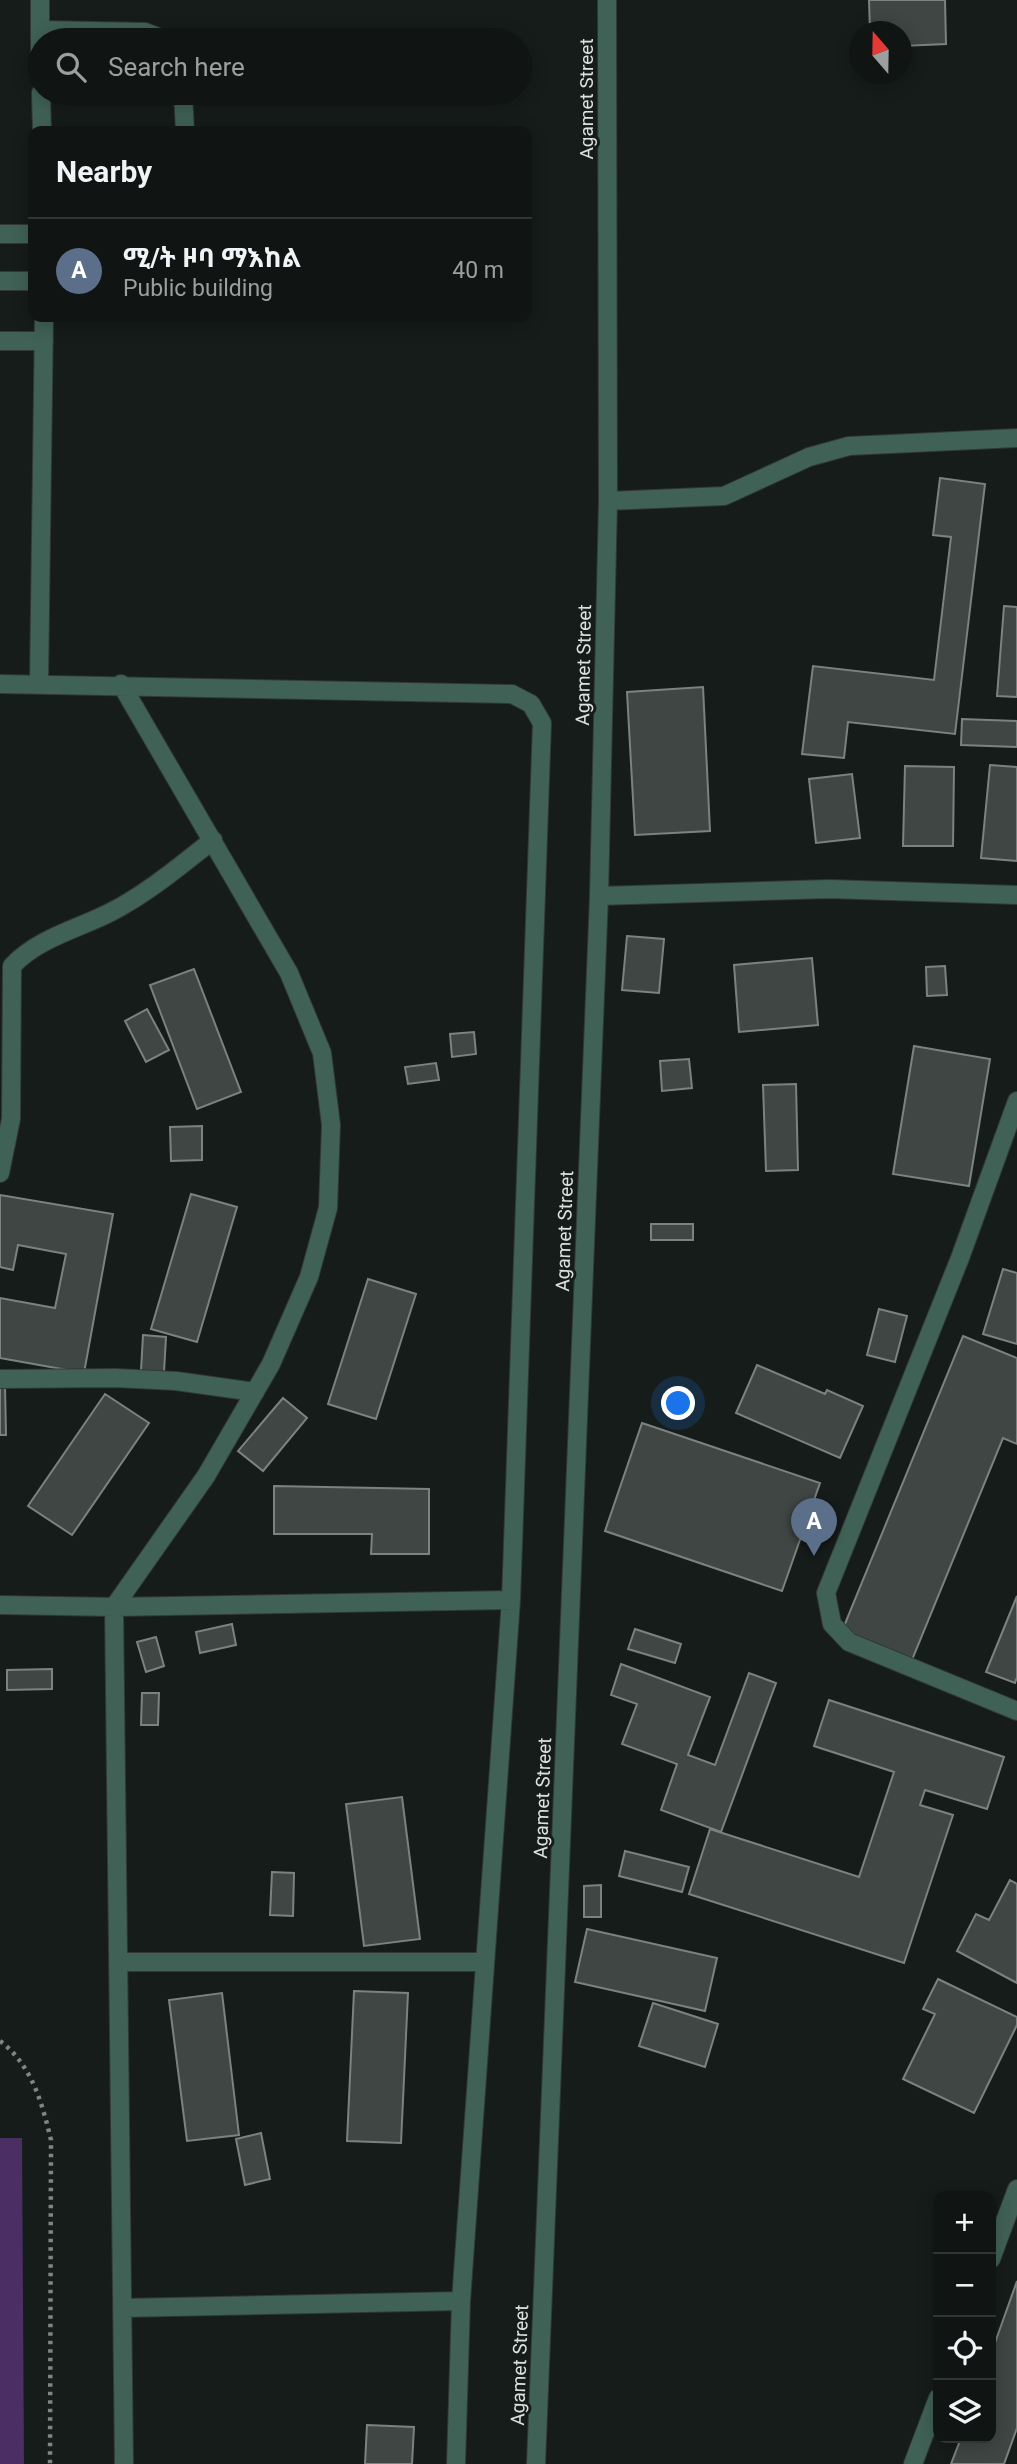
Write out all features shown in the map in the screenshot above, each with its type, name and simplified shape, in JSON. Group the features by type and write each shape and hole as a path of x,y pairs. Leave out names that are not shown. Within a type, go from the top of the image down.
{"street":[{"path":"40,0 40,28"},
{"name":"Agamet Street","path":"536,2464 599,895 608,501 607,0"},
{"path":"41,105 42,126"},
{"path":"184,105 185,126"},
{"path":"0,234 28,234"},
{"path":"0,281 28,281"},
{"path":"39,683 44,322"},
{"path":"0,341 44,341"},
{"path":"608,501 724,496 809,457 849,446 1017,438"},
{"path":"0,684 121,684 512,694 531,704 542,723 511,1601 461,2301 456,2464"},
{"path":"121,684 289,973 322,1053 331,1125 328,1208 315,1254 271,1364 206,1476 114,1607 124,2464"},
{"path":"0,1174 9,1144 11,1119 12,966 34,947 113,911 164,878 214,840"},
{"path":"599,895 829,889 1017,895"},
{"path":"1017,1101 960,1258 826,1593 832,1625 849,1642 1017,1711"},
{"path":"0,1379 117,1378 176,1381 255,1392"},
{"path":"0,1605 114,1607 511,1601"},
{"path":"118,1962 485,1962"},
{"path":"993,2254 1017,2189"},
{"path":"122,2308 461,2301"},
{"path":"914,2464 933,2412"}],"path":[{"path":"0,2041 26,2068 41,2101 51,2140 50,2464"}],"shaded area":[{"path":"0,2138 22,2138 24,2464 0,2464"}],"building":[{"path":"869,0 945,0 946,44 912,46 912,21 870,21"},
{"path":"940,478 985,484 955,734 848,722 844,758 802,754 813,666 934,680 951,537 933,535"},
{"path":"1004,606 1017,607 1017,697 997,696"},
{"path":"703,687 710,831 635,835 627,692"},
{"path":"962,719 1017,721 1017,747 961,745"},
{"path":"990,765 1017,767 1017,861 981,858"},
{"path":"905,766 954,767 953,846 903,846"},
{"path":"852,774 860,838 816,843 809,779"},
{"path":"627,936 664,939 659,993 622,990"},
{"path":"812,958 818,1025 739,1032 734,965"},
{"path":"945,966 947,995 927,996 926,967"},
{"path":"194,969 241,1092 197,1109 150,985"},
{"path":"147,1009 169,1050 146,1062 125,1021"},
{"path":"474,1032 476,1054 452,1057 450,1034"},
{"path":"914,1046 990,1059 969,1186 893,1174"},
{"path":"689,1059 692,1088 662,1091 660,1061"},
{"path":"436,1063 439,1080 408,1084 405,1067"},
{"path":"796,1084 798,1170 766,1171 763,1085"},
{"path":"202,1126 202,1160 171,1161 170,1127"},
{"path":"191,1194 237,1207 197,1342 151,1329"},
{"path":"0,1195 113,1214 84,1373 0,1358 0,1298 55,1308 66,1254 18,1245 13,1270 0,1267"},
{"path":"651,1224 693,1224 693,1240 651,1240"},
{"path":"1003,1269 1017,1273 1017,1344 983,1334"},
{"path":"368,1279 416,1294 376,1419 328,1404"},
{"path":"879,1309 907,1316 895,1362 867,1355"},
{"path":"143,1335 166,1337 164,1372 141,1371"},
{"path":"963,1336 1017,1358 1017,1444 1003,1438 912,1660 842,1631"},
{"path":"757,1365 825,1394 827,1390 863,1406 840,1458 736,1413"},
{"path":"0,1386 5,1386 6,1435 0,1435"},
{"path":"105,1394 149,1423 72,1535 28,1506"},
{"path":"283,1398 307,1418 263,1471 238,1451"},
{"path":"642,1423 820,1483 782,1591 605,1531"},
{"path":"274,1486 429,1489 429,1554 371,1554 372,1534 274,1534"},
{"path":"1017,1596 1017,1677 1015,1683 986,1672"},
{"path":"232,1624 236,1645 200,1653 196,1632"},
{"path":"635,1629 681,1644 675,1663 628,1649"},
{"path":"156,1637 164,1666 146,1672 137,1642"},
{"path":"621,1664 710,1697 688,1755 715,1765 749,1673 776,1683 721,1832 661,1810 677,1764 622,1744 637,1704 611,1695"},
{"path":"52,1669 52,1689 7,1690 7,1670"},
{"path":"142,1693 159,1693 158,1725 141,1725"},
{"path":"829,1700 1004,1757 987,1809 925,1790 920,1805 953,1815 904,1963 689,1894 710,1829 859,1877 894,1772 814,1746"},
{"path":"402,1797 420,1939 364,1946 346,1804"},
{"path":"625,1851 689,1867 682,1892 619,1876"},
{"path":"272,1872 294,1873 293,1916 270,1915"},
{"path":"1010,1880 1017,1884 1017,1983 957,1951 976,1914 989,1920"},
{"path":"601,1885 601,1917 584,1917 584,1886"},
{"path":"587,1929 717,1958 705,2011 575,1982"},
{"path":"938,1979 1017,2017 1017,2025 974,2113 903,2079 935,2014 923,2009"},
{"path":"354,1991 408,1993 401,2143 347,2141"},
{"path":"222,1993 239,2135 187,2141 169,2000"},
{"path":"653,2003 718,2024 705,2067 639,2046"},
{"path":"261,2133 270,2179 245,2185 236,2139"},
{"path":"1017,2281 1017,2428 1004,2464 951,2464 959,2443 996,2443 996,2340"},
{"path":"367,2425 414,2427 412,2464 365,2464"}],"place":[{"name":"ሚ/ት ዞባ ማእከል","path":"814,1556"}]}
